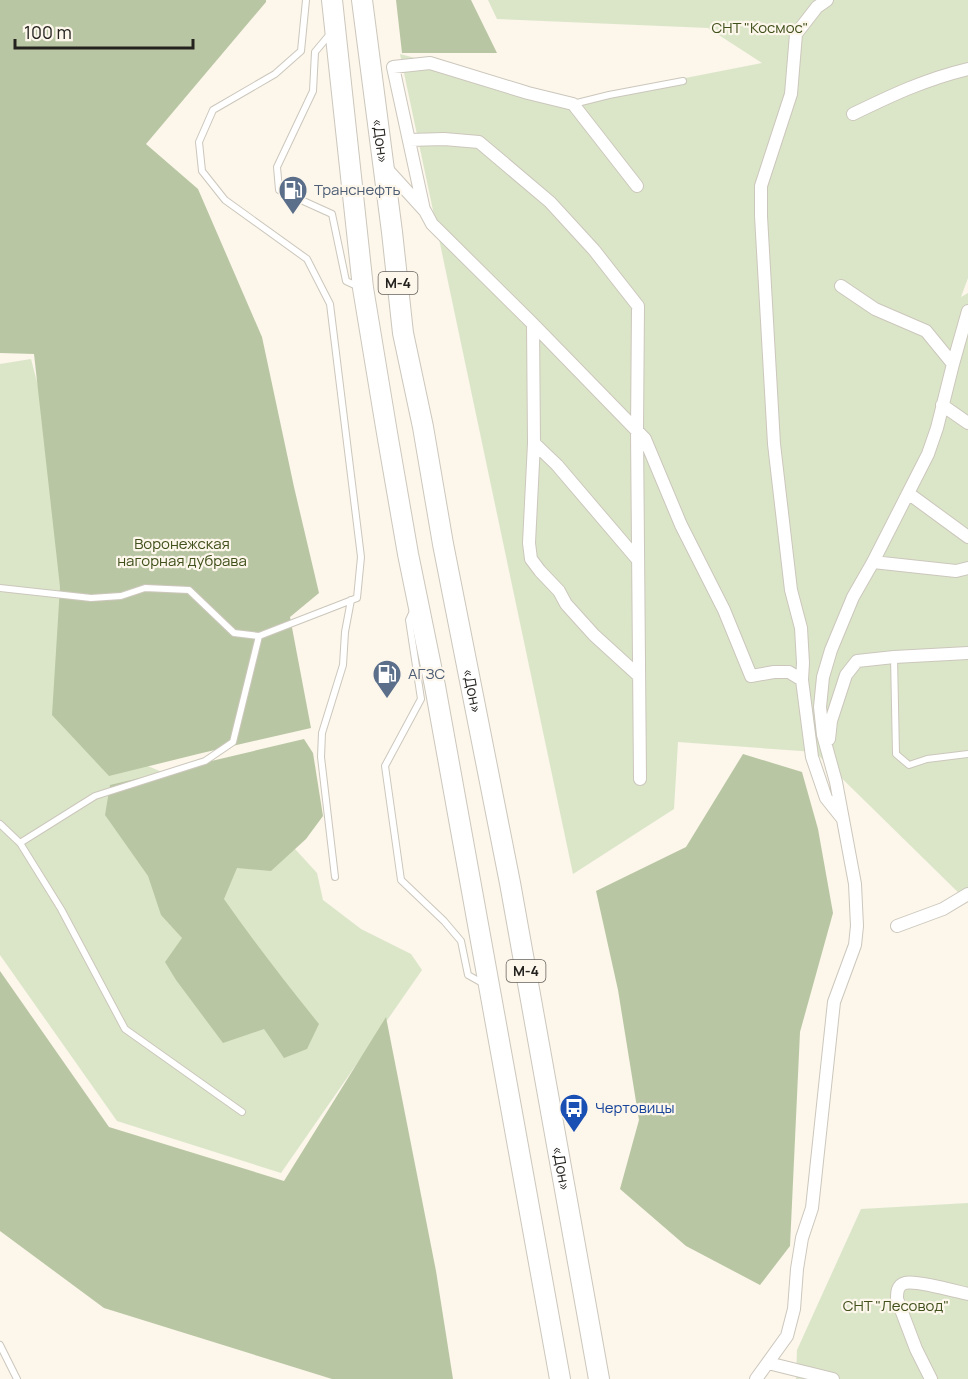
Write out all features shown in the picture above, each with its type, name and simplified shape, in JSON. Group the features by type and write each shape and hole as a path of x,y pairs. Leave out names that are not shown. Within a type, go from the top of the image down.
{"highway":[{"name":"М-4","path":"332,0 363,288 396,485 560,1379"},
{"name":"«Дон»","path":"362,0 403,333 423,426 447,565 510,883 599,1379"}],"street":[{"path":"827,0 817,7 796,34 791,94 761,186 763,262 774,444 791,590 801,628 802,680 812,757 826,798 843,819"},
{"path":"424,211 393,67 430,63 528,93 573,104 637,186"},
{"path":"853,114 941,75 968,69"},
{"path":"409,140 444,139 479,142 550,202 594,250 638,306 640,779"},
{"path":"382,164 424,211 432,224 534,324 645,439 681,525 724,610 751,676 789,672 802,680"},
{"path":"841,286 874,309 926,332 953,364"},
{"path":"756,1379 787,1336 794,1309 802,1238 812,1208 834,1002 855,945 857,926 855,884 836,782 823,735 820,707 823,677 852,597 873,562 928,454 937,429 968,310"},
{"path":"534,324 531,559 559,591 566,604 639,676"},
{"path":"942,405 968,423"},
{"path":"534,443 557,465 638,560"},
{"path":"908,493 968,537"},
{"path":"873,562 956,571 968,568"},
{"path":"827,752 831,721 846,675 857,662 894,657 968,653"},
{"path":"897,926 943,909 968,894"},
{"path":"931,1379 913,1341 897,1299 897,1291 904,1283 915,1283 968,1294"},
{"path":"768,1363 833,1379"}],"lane":[{"path":"0,588 91,598 121,596 145,588 189,590 234,633 259,636 357,598 361,556 330,304 308,259 225,200 202,171 199,142 213,110 275,74 301,51 306,0"},
{"path":"334,29 315,52 313,91 277,167 279,190 332,214 346,282 363,288"},
{"path":"573,104 683,81"},
{"path":"335,877 321,757 322,733 343,665 345,632 351,600"},
{"path":"418,601 409,620 421,699 385,766 400,880 444,921 461,941 468,975 489,987"},
{"path":"20,843 95,796 205,761 233,742 259,636"},
{"path":"894,657 896,754 909,765 927,759 968,754"},
{"path":"0,824 20,843 62,909 125,1029 242,1112"},
{"path":"0,1345 17,1379"}],"green space":[{"name":"Воронежская нагорная дубрава","path":"0,0 266,0 146,144 198,189 262,337 319,593 290,617 311,728 109,776 52,715 60,587 34,354 0,353"},
{"path":"396,0 471,0 497,53 402,53"},
{"name":"СНТ \"Космос\"","path":"488,0 968,0 968,278 961,297 968,293 968,902 815,752 678,742 674,809 573,874 400,54 573,100 762,63 708,28 497,19"},
{"path":"31,359 136,761 264,815 317,873 323,900 361,929 411,954 422,970 281,1173 117,1121 0,955 0,364"},
{"path":"304,739 313,753 323,816 306,839 271,871 237,868 224,899 319,1024 307,1049 284,1058 264,1029 223,1043 176,980 165,962 182,938 161,915 148,876 105,815 110,785"},
{"path":"743,754 802,772 818,829 833,913 800,1032 790,1246 760,1285 686,1246 620,1189 639,1120 618,990 596,891 686,847"},
{"path":"0,971 109,1127 284,1181 386,1017 436,1271 453,1379 332,1379 104,1308 0,1231"},
{"name":"СНТ \"Лесовод\"","path":"968,1203 968,1379 796,1379 797,1350 861,1209"}],"place":[{"name":"Транснефть","path":"293,216"},
{"name":"АГЗС","path":"387,700"},
{"name":"Чертовицы","path":"574,1134"}]}
